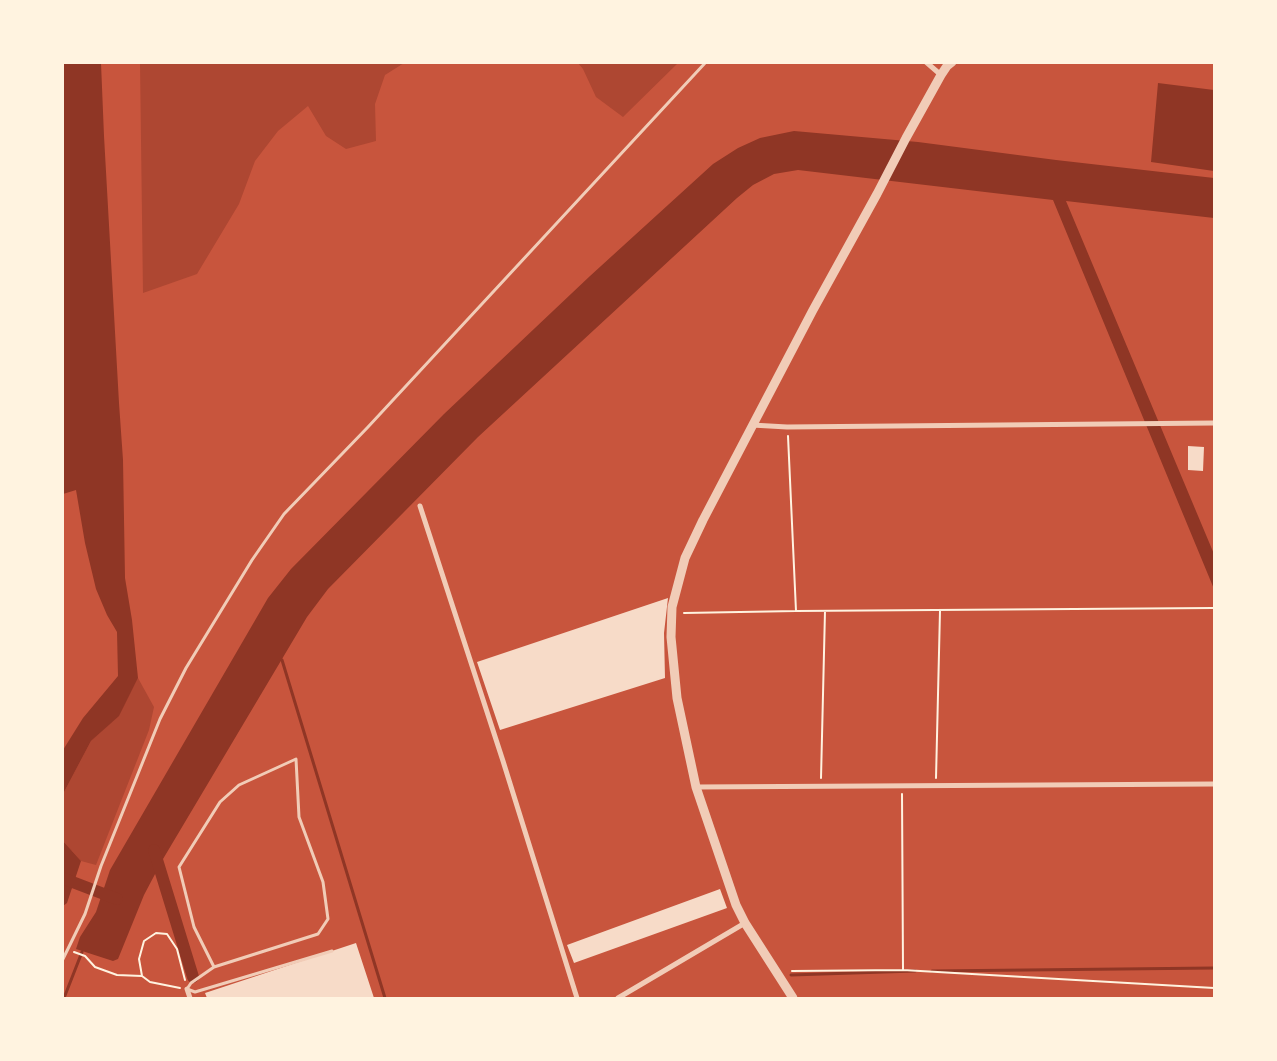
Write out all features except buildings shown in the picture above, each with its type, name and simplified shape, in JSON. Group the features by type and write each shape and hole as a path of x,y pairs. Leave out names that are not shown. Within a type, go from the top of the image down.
{"street":[{"path":"926,62 941,75"},
{"path":"793,998 745,923 736,905 696,787 677,698 671,637 672,607 685,558 703,520 906,138 941,75 952,62"},
{"path":"752,425 787,427 1214,423"},
{"path":"420,506 504,760 577,998"},
{"path":"696,787 1214,784"},
{"path":"618,998 745,923"},
{"path":"187,989 190,998"}],"lane":[{"path":"62,961 85,914 101,866 160,719 186,668 252,560 284,514 368,427 706,62"},
{"path":"214,967 194,927 179,867 220,802 239,785 296,759 299,817 323,882 328,919 318,934 214,967 187,989 195,992 332,951"}],"path":[{"path":"787,427 796,611"},
{"path":"684,613 1213,608"},
{"path":"936,786 940,610"},
{"path":"821,786 824,611"},
{"path":"902,786 903,970"},
{"path":"76,952 85,956 95,967 117,975 142,976 150,982 187,989 177,949 167,934 156,933 144,941 139,959 142,976"},
{"path":"792,971 903,970 1214,988"}],"shaded area":[{"path":"63,62 101,63 123,460 125,578 132,620 138,678 119,716 91,741 63,794 63,750 83,718 118,676 117,632 107,615 96,589 85,543 76,490 63,494"},
{"path":"140,62 404,63 385,75 375,104 376,141 346,149 326,136 308,106 278,131 255,161 239,204 197,274 143,293"},
{"path":"578,63 678,63 623,117 596,97 583,69"},
{"path":"1158,83 1214,90 1214,171 1151,162"},
{"path":"794,131 918,142 1214,178 1214,218 1066,201 1214,554 1214,589 1053,200 798,170 774,174 753,185 737,198 478,437 328,589 307,617 163,859 144,895 118,959 113,961 76,949 80,937 96,912 110,870 268,598 291,569 444,414 590,276 713,164 738,148 760,138"},
{"path":"138,678 154,707 149,730 96,865 81,861 63,841 63,794 91,741 119,715"},
{"path":"63,841 81,861 67,903 63,906"}],"waterway":[{"path":"282,660 385,998"},
{"path":"154,850 193,977"},
{"path":"62,878 117,899"},
{"path":"64,998 82,952"},
{"path":"932,971 1214,968"},
{"path":"791,975 915,971"}]}
